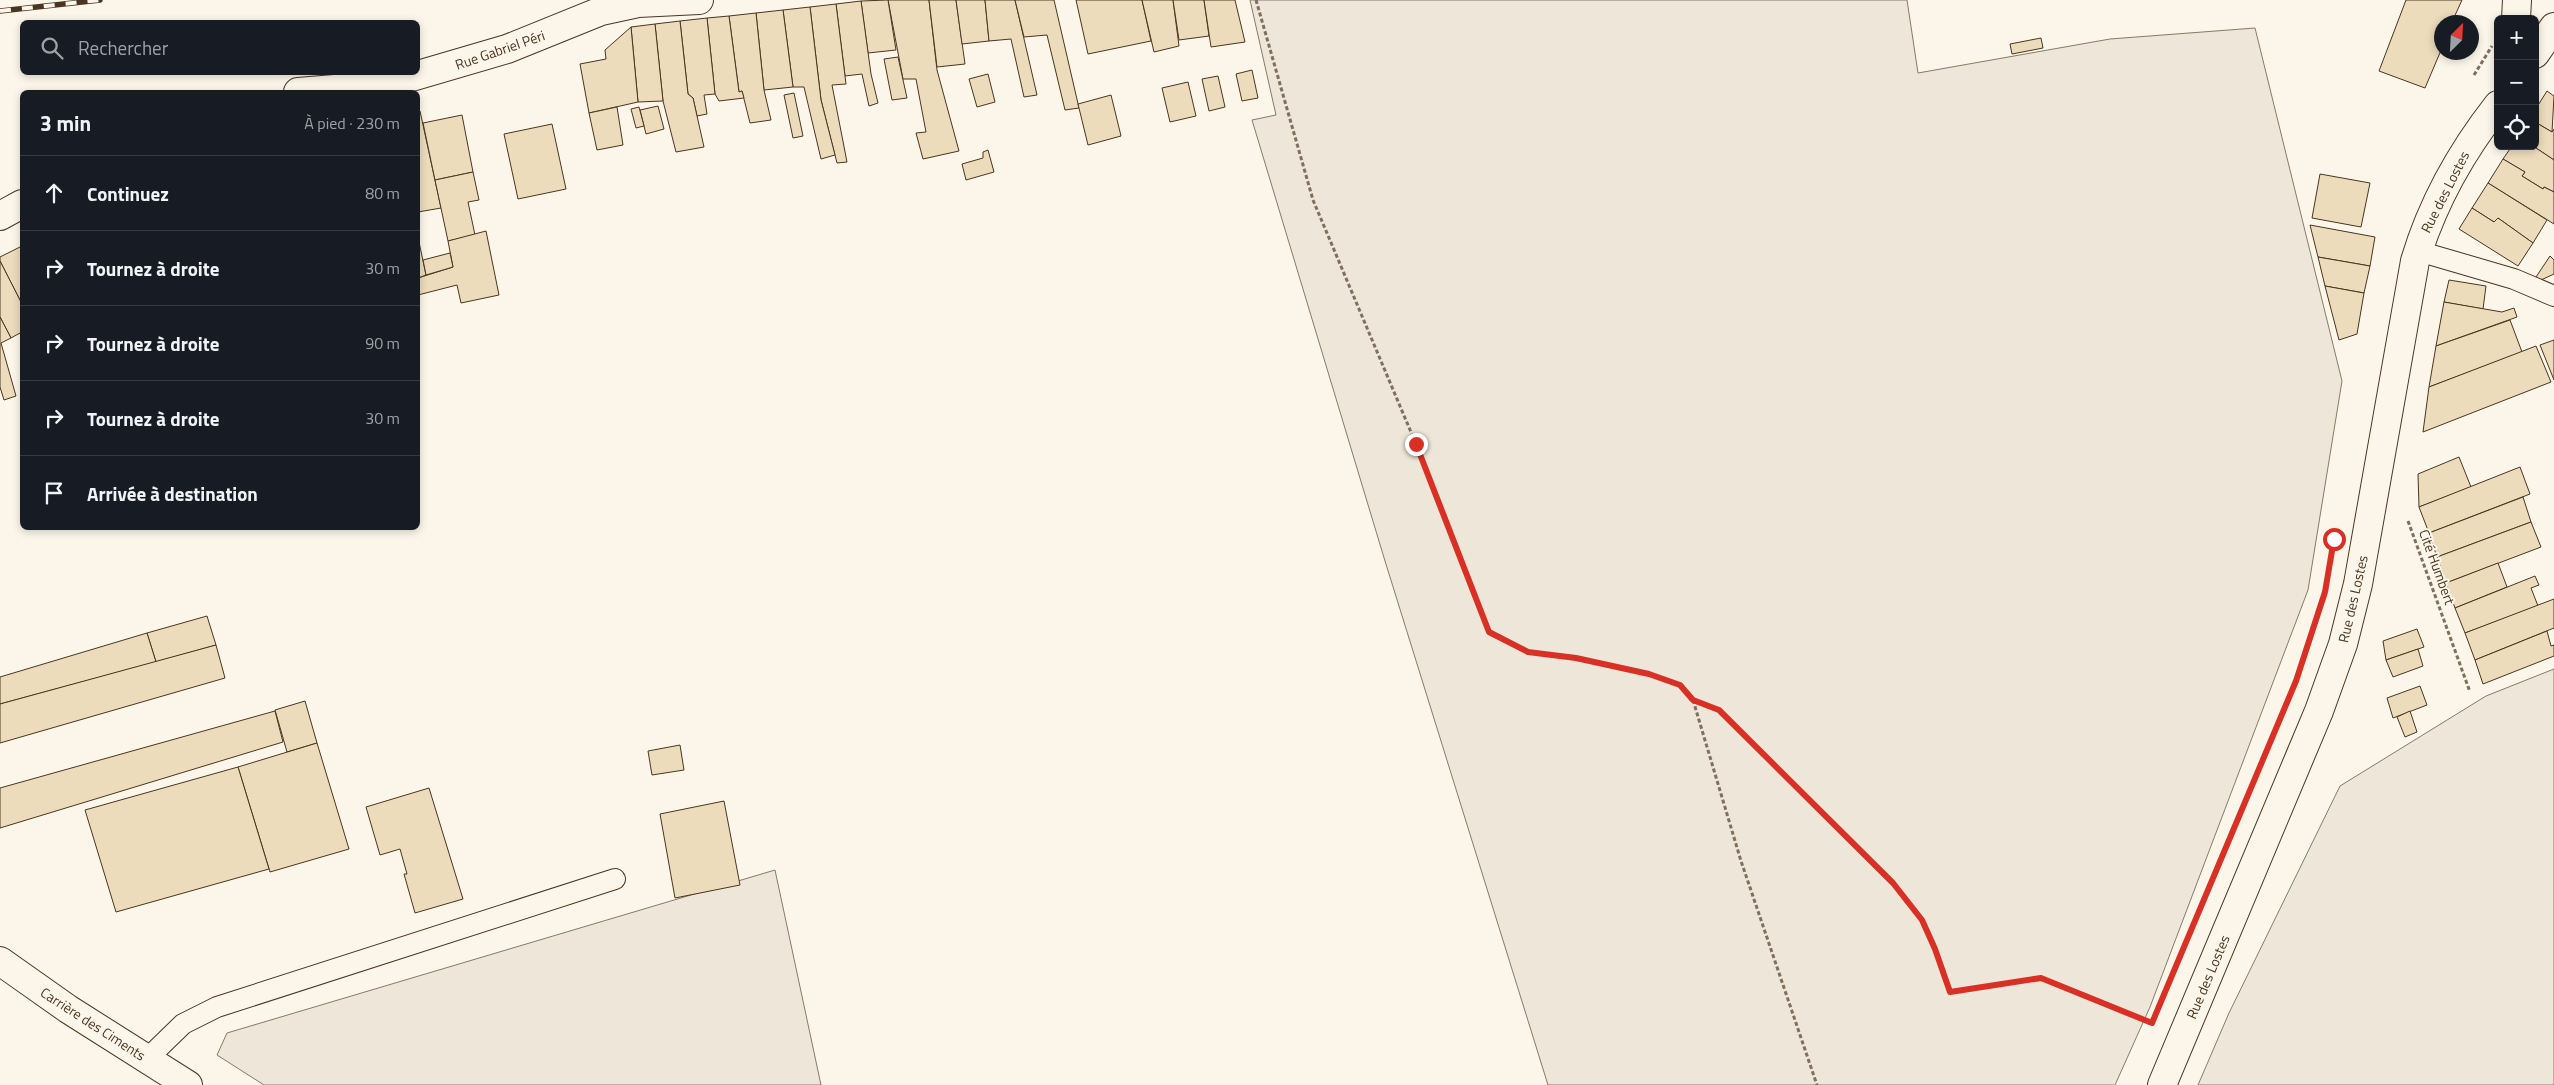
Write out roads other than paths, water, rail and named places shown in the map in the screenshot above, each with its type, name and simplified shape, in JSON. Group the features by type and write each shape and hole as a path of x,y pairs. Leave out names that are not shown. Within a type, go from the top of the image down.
{"street":[{"name":"Rue Gabriel Péri","path":"327,90 384,86 507,49 602,11 638,3 699,0"},
{"path":"2539,48 2554,27"},
{"name":"Rue des Lostes","path":"2162,1085 2319,710 2343,644 2359,575 2418,252 2442,193 2494,105"},
{"path":"0,216 20,205"},
{"name":"Carrière des Ciments","path":"0,961 68,1009 188,1085"}],"lane":[{"path":"2418,252 2514,279 2554,296"},
{"path":"147,1059 183,1024 216,1007 614,879"}],"railway":[{"path":"0,11 100,0"}]}
